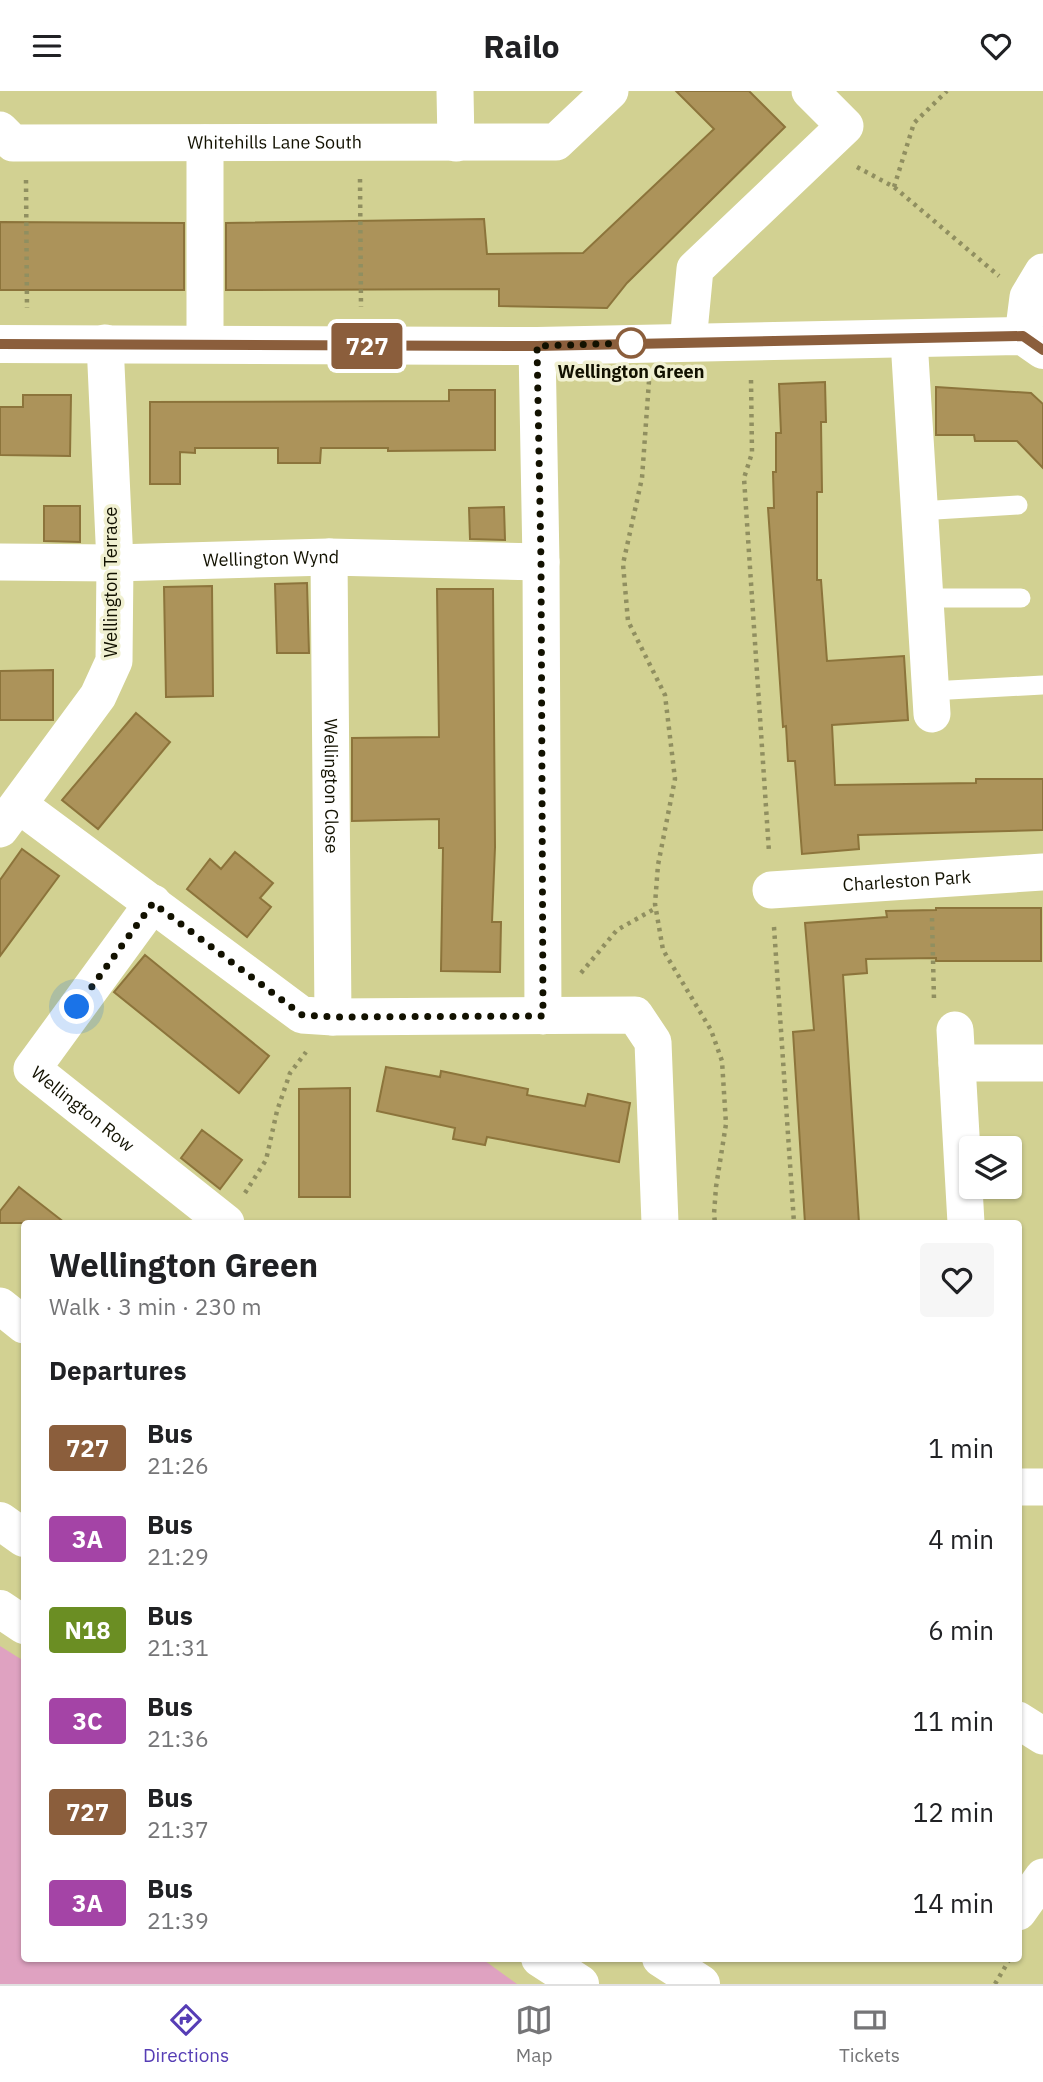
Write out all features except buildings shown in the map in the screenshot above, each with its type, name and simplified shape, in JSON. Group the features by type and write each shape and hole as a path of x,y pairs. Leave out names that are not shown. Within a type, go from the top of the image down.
{"street":[{"path":"455,91 456,143"},
{"name":"Whitehills Lane South","path":"13,137 205,143 556,142 610,91"},
{"path":"688,342 695,269 845,126 810,91"},
{"path":"205,143 205,344"},
{"path":"14,344 537,346 909,340 1033,343 1035,285"},
{"path":"909,340 931,702"},
{"name":"Wellington Terrace","path":"9,817 98,696 114,661 115,563 104,343"},
{"path":"537,346 543,1016"},
{"name":"Wellington Wynd","path":"0,562 115,563 329,557 541,562"},
{"name":"Wellington Close","path":"329,557 333,1017"},
{"path":"9,817 153,903 302,1015 635,1015 653,1042 660,1220"},
{"name":"Charleston Park","path":"771,890 1043,873"},
{"name":"Wellington Row","path":"153,903 32,1069 222,1220"},
{"path":"967,1220 956,1046 1043,1063"},
{"path":"0,1305 21,1322"},
{"path":"1022,1487 1043,1487"},
{"path":"0,1521 21,1536"},
{"path":"0,1609 21,1623"},
{"path":"1022,1722 1043,1735"},
{"path":"1022,1906 1043,1877"},
{"path":"546,1962 580,1984"},
{"path":"667,1962 701,1984"}],"lane":[{"path":"919,511 1018,505"},
{"path":"926,598 1021,598"},
{"path":"931,702 1043,685"}],"path":[{"path":"894,187 914,123 947,91"},
{"path":"13,137 14,344"},
{"path":"360,142 362,346"},
{"path":"822,148 894,187 978,260 1035,285"},
{"path":"750,341 752,453 744,478 794,1220"},
{"path":"646,343 649,386 642,478 624,564 628,621 665,695 676,779 658,865 656,908 663,950 711,1030 722,1061 726,1124 716,1187 715,1220"},
{"path":"930,879 934,1016 956,1046"},
{"path":"543,1016 617,930 656,908"},
{"path":"228,1220 266,1160 277,1111 290,1073 333,1017"},
{"path":"995,1984 1008,1962"}],"shaded area":[{"path":"0,1646 21,1659 21,1962 487,1962 517,1984 0,1984"}],"bus line":[{"name":"727","path":"0,344 537,346 1023,336 1043,350"}],"place":[{"name":"Wellington Green","path":"631,343"}],"route":[{"path":"77,1007 153,903 302,1015 543,1016 537,346 631,343"}]}
